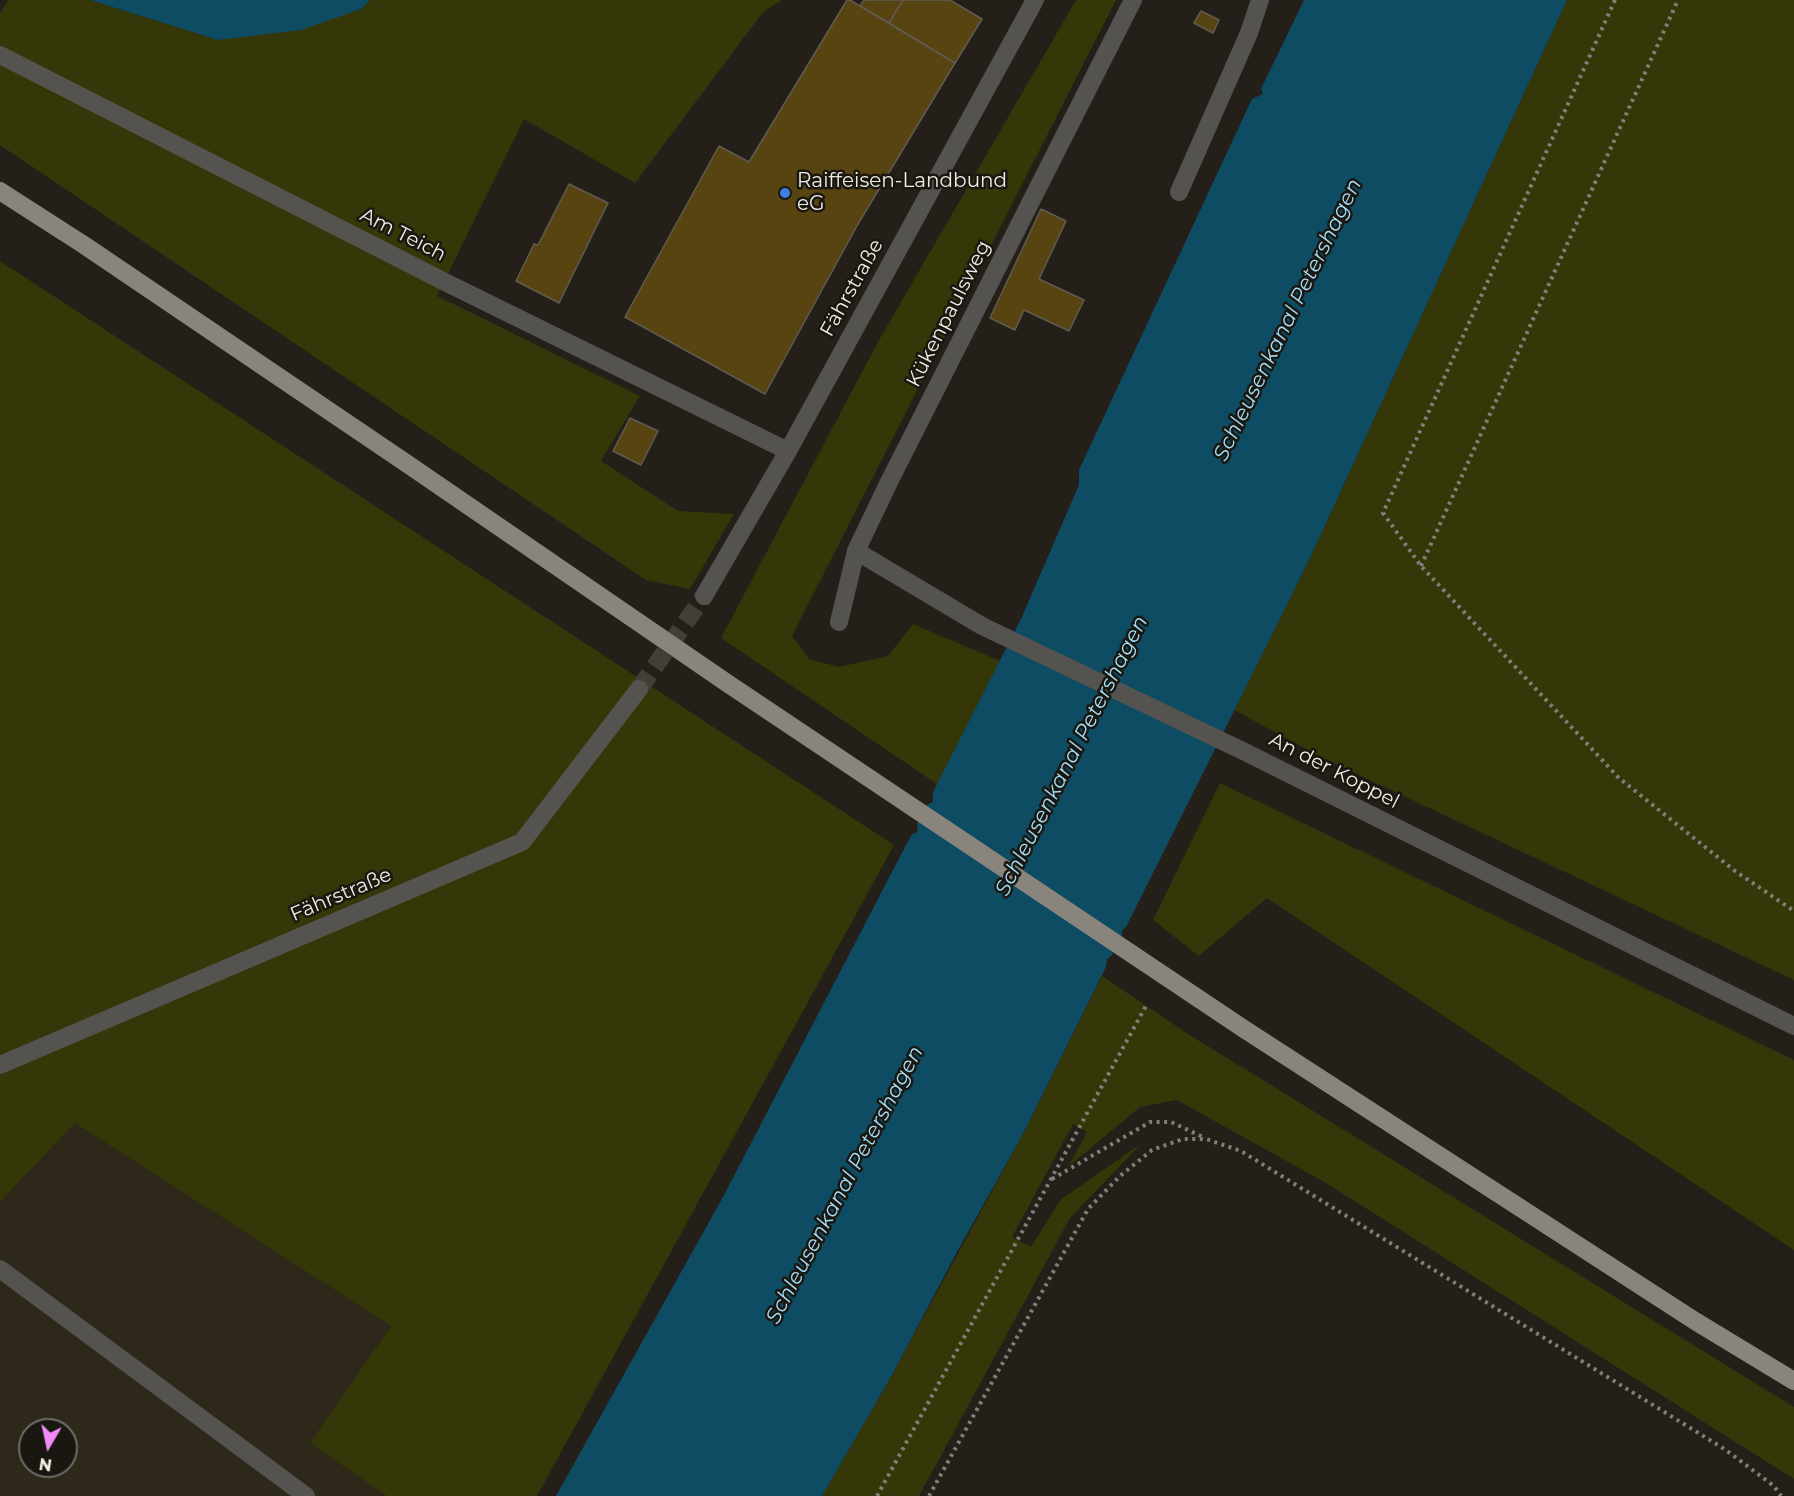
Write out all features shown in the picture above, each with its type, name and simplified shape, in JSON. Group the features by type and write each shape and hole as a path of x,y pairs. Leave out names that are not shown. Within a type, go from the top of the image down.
{"main road":[{"path":"0,191 84,245 819,745 1218,1012 1695,1321 1794,1381"}],"street":[{"name":"Fährstraße","path":"704,596 788,451 1035,0"},
{"name":"Kükenpaulsweg","path":"839,622 856,551 1133,0"},
{"path":"1179,192 1249,33 1260,0"},
{"name":"Am Teich","path":"0,55 447,283 788,451"},
{"name":"An der Koppel","path":"856,551 982,626 1243,751 1794,1026"},
{"name":"Fährstraße","path":"0,1065 522,842 639,690"},
{"path":"0,1269 306,1496"}],"path":[{"path":"1615,0 1383,513 1420,566 1619,778 1735,871 1794,911"},
{"path":"1420,566 1678,0"},
{"path":"877,1496 1147,1004"},
{"path":"1052,1179 1150,1122 1171,1122 1206,1139 1241,1151 1716,1444 1774,1486 1781,1496"},
{"path":"930,1496 1088,1209 1120,1176 1152,1150 1183,1139 1206,1139"}],"shaded area":[{"path":"8,0 90,0 218,40 361,9 370,0 782,0 763,12 635,183 524,119 437,296 640,396 601,461 678,511 734,514 690,589 646,580 0,145 0,14"},
{"path":"1076,0 1116,0 792,636 809,659 839,667 888,656 913,624 1000,661 937,784 721,638 878,342"},
{"path":"1567,0 1794,0 1794,980 1319,756 1234,710 1310,558"},
{"path":"0,261 894,845 537,1496 387,1496 310,1443 391,1326 75,1123 0,1202"},
{"path":"1220,783 1794,1060 1794,1250 1267,898 1199,956 1153,920"},
{"path":"1102,976 1188,1034 1794,1407 1794,1479 1326,1183 1177,1100 1140,1107 1068,1167 1087,1132 1073,1124 1012,1237 1031,1247 1060,1200 1141,1144 1070,1218 919,1496 822,1496 892,1375 1023,1134"},
{"path":"75,1123 391,1326 311,1443 387,1496 0,1496 0,1202"}],"water":[{"path":"90,0 370,0 361,9 301,30 218,40"},
{"name":"Schleusenkanal Petershagen","path":"1304,0 1567,0 1310,558 1227,725 1126,927 1122,930 1112,955 1107,959 1106,967 1023,1134 892,1375 822,1496 556,1496 723,1197 906,845 913,833 915,834 918,830 917,824 924,809 933,802 933,793 937,784 1021,619 1079,485 1079,470 1252,99 1263,94 1261,89"}],"building":[{"name":"Raiffeisen-Landbund eG","path":"847,0 955,63 858,224 765,394 625,317 719,146 749,162"},
{"path":"864,0 903,0 889,23 860,6"},
{"path":"903,0 950,0 982,19 955,63 889,23"},
{"path":"1201,11 1219,20 1213,33 1194,23"},
{"path":"569,184 608,203 559,303 516,281 534,244 538,245"},
{"path":"1041,209 1066,221 1039,279 1084,300 1069,331 1024,310 1015,330 990,318"},
{"path":"630,418 658,431 641,465 613,451"}],"tunnel":[{"path":"639,689 704,596"}],"place":[{"name":"Raiffeisen-Landbund eG","path":"785,193"}]}
